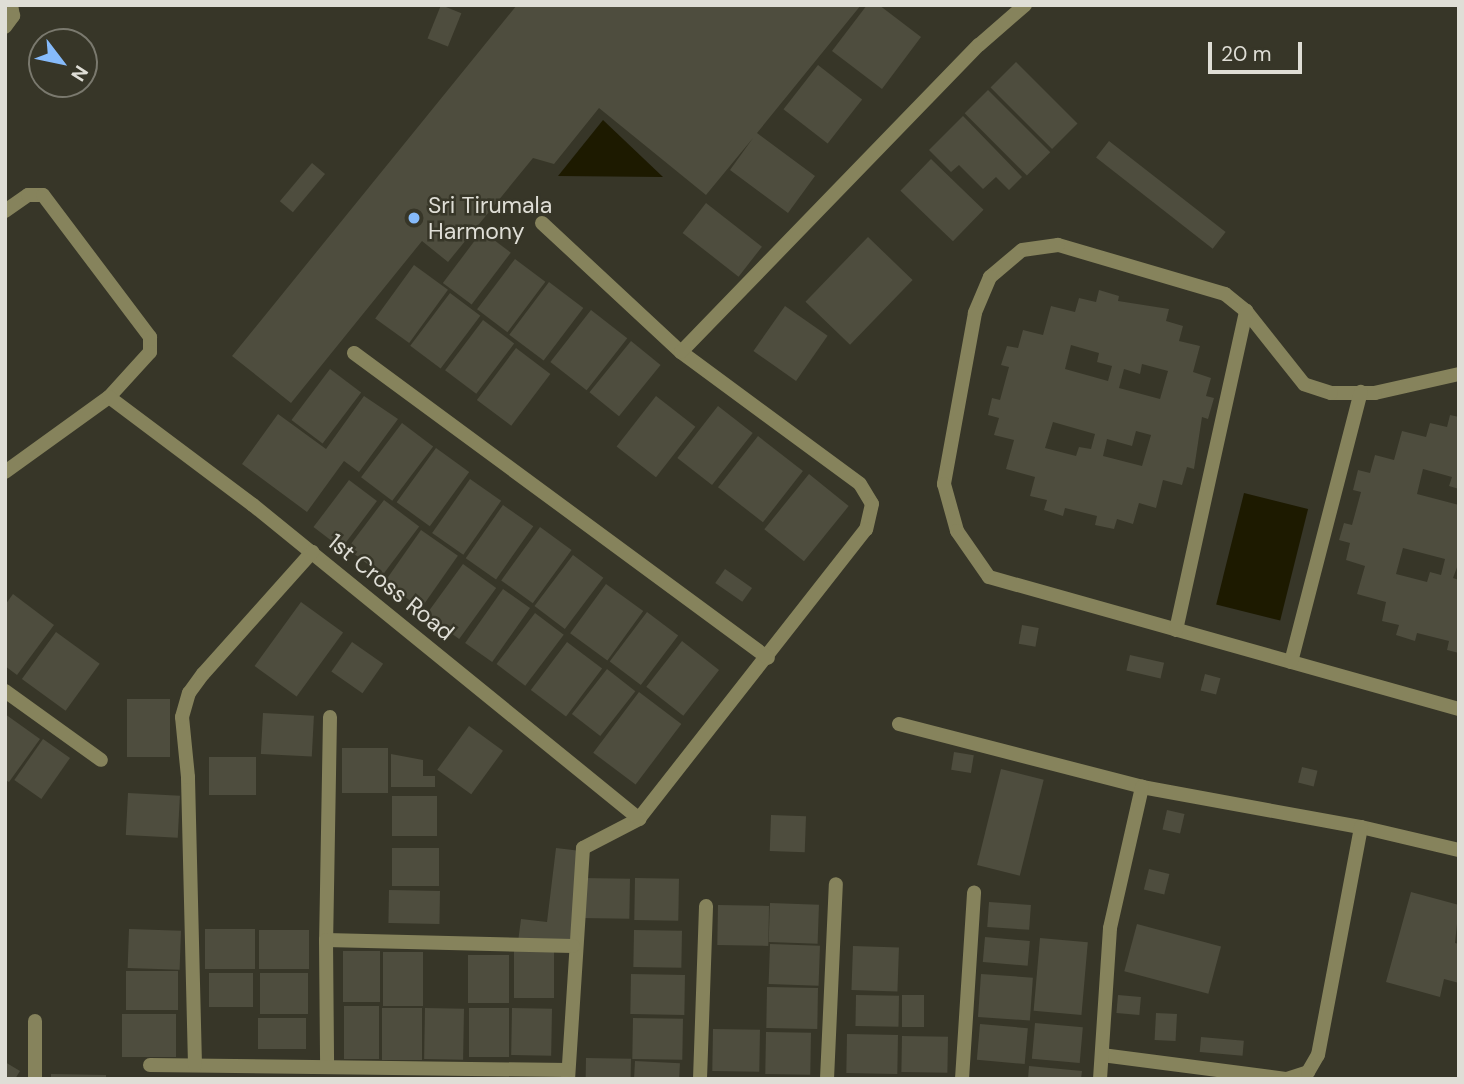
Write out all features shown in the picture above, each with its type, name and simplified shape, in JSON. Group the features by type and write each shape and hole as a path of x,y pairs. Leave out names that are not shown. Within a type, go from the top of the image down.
{"street":[{"path":"5,27 13,16 11,5"},
{"path":"681,352 979,45 1025,5"},
{"path":"5,211 28,195 43,195 150,337 150,352 109,397 5,472"},
{"path":"150,1065 327,1066 568,1074 573,946 583,848 639,819 768,658 866,528 872,504 860,484 681,352 542,223"},
{"path":"1459,374 1361,392 1331,393 1304,384 1246,311 1225,294 1058,244 1022,250 990,277 975,313 944,485 957,531 989,577 1459,709"},
{"path":"1176,630 1246,311"},
{"path":"354,353 768,658"},
{"path":"1291,662 1361,392"},
{"name":"1st Cross Road","path":"109,397 253,505 639,819"},
{"path":"195,1065 188,777 182,717 189,694 203,674 312,552"},
{"path":"5,691 101,760"},
{"path":"327,1066 330,717"},
{"path":"899,724 1142,787 1361,827 1459,850"},
{"path":"1100,1079 1110,928 1142,787"},
{"path":"1102,1055 1287,1079 1308,1072 1318,1055 1361,827"},
{"path":"827,1079 836,884"},
{"path":"962,1079 974,892"},
{"path":"700,1079 706,906"},
{"path":"326,940 573,946"},
{"path":"35,1021 35,1079"}],"shaded area":[{"path":"603,120 663,177 558,176"},
{"path":"1244,493 1308,509 1280,621 1216,605"}],"building":[{"path":"441,5 461,13 448,47 428,38"},
{"name":"Sri Tirumala Harmony","path":"517,5 861,5 757,133 815,176 788,213 730,170 753,138 706,195 599,108 554,164 533,158 448,262 422,241 291,403 232,356"},
{"path":"867,5 879,5 921,37 882,89 832,51"},
{"path":"1016,62 1078,124 1052,149 991,87"},
{"path":"818,65 862,99 828,144 784,109"},
{"path":"988,90 1050,152 1027,176 965,113"},
{"path":"963,116 1022,177 1009,190 996,177 983,189 959,165 951,172 929,150"},
{"path":"1109,141 1226,232 1213,249 1096,158"},
{"path":"931,159 984,210 953,241 900,191"},
{"path":"312,163 325,174 293,212 280,201"},
{"path":"706,203 762,247 739,277 683,233"},
{"path":"482,231 511,253 472,305 443,283"},
{"path":"868,237 913,280 850,345 805,302"},
{"path":"515,259 545,282 507,332 477,309"},
{"path":"414,265 448,290 409,343 375,318"},
{"path":"549,282 583,308 544,361 509,335"},
{"path":"1099,290 1119,296 1118,301 1169,309 1166,321 1183,326 1179,341 1200,346 1193,372 1211,378 1206,396 1214,398 1208,419 1202,417 1194,469 1187,467 1182,485 1163,480 1156,508 1139,503 1133,524 1117,519 1114,529 1095,525 1097,516 1065,508 1063,516 1044,510 1047,500 1030,496 1035,477 1006,469 1014,440 994,435 999,418 988,415 992,398 1000,400 1009,367 1001,365 1007,346 1018,348 1023,330 1043,335 1051,306 1075,312 1079,298 1096,302","holes":["1071,345 1099,353 1097,362 1112,366 1108,381 1065,369","1142,364 1168,371 1160,399 1119,388 1124,369 1140,374","1053,422 1095,434 1091,449 1079,447 1076,456 1045,448","1136,431 1151,435 1142,466 1103,456 1107,439 1132,446"]},
{"path":"450,293 480,316 441,369 410,346"},
{"path":"785,306 828,336 796,381 753,351"},
{"path":"591,310 627,338 587,390 550,362"},
{"path":"483,320 514,343 476,394 445,370"},
{"path":"631,341 661,365 619,416 589,392"},
{"path":"516,348 550,374 511,426 477,400"},
{"path":"330,369 361,392 323,444 291,420"},
{"path":"364,396 398,419 359,472 344,461 307,512 242,464 278,414 326,449"},
{"path":"656,396 695,427 656,477 617,446"},
{"path":"718,406 753,433 712,485 677,458"},
{"path":"1450,415 1459,417 1459,489 1449,486 1452,477 1423,469 1417,494 1459,505 1459,562 1453,578 1459,580 1459,653 1447,650 1449,641 1417,633 1415,641 1396,635 1399,625 1382,621 1386,602 1357,594 1365,566 1346,560 1350,543 1339,540 1344,523 1352,525 1361,492 1353,490 1358,470 1370,473 1375,455 1394,460 1402,431 1426,437 1430,423 1447,427","holes":["1403,548 1445,559 1441,575 1430,572 1427,582 1396,574"]},
{"path":"402,423 433,446 392,501 361,477"},
{"path":"758,436 803,471 763,522 718,487"},
{"path":"436,448 469,472 430,526 397,502"},
{"path":"809,474 849,506 804,561 764,529"},
{"path":"470,479 501,501 463,555 432,533"},
{"path":"349,480 377,501 341,548 313,527"},
{"path":"384,500 419,526 382,575 347,549"},
{"path":"503,505 533,526 496,579 466,558"},
{"path":"540,527 572,550 533,603 501,580"},
{"path":"421,530 458,556 421,608 384,582"},
{"path":"573,555 603,578 565,629 534,606"},
{"path":"463,564 496,588 459,639 426,615"},
{"path":"725,569 752,588 742,602 715,583"},
{"path":"606,584 643,611 607,660 570,633"},
{"path":"503,589 530,608 492,662 465,643"},
{"path":"13,594 54,625 17,675 5,666 5,605"},
{"path":"301,602 343,633 297,696 255,666"},
{"path":"647,612 678,635 641,685 610,662"},
{"path":"535,613 564,635 525,686 496,664"},
{"path":"1022,625 1039,628 1035,647 1019,644"},
{"path":"56,632 100,664 66,711 22,679"},
{"path":"682,641 719,670 683,716 646,687"},
{"path":"352,642 383,664 362,693 331,671"},
{"path":"567,642 602,668 566,716 531,690"},
{"path":"1130,655 1164,663 1161,678 1126,671"},
{"path":"607,669 635,691 600,736 572,714"},
{"path":"1205,674 1220,678 1216,695 1201,690"},
{"path":"639,692 681,724 636,785 593,753"},
{"path":"127,699 170,699 170,757 127,757"},
{"path":"263,713 314,716 312,757 261,754"},
{"path":"5,714 40,739 9,782 5,780"},
{"path":"469,726 503,751 471,794 437,770"},
{"path":"43,739 70,758 41,799 14,780"},
{"path":"342,748 388,748 388,793 342,793"},
{"path":"954,752 974,755 971,773 951,770"},
{"path":"391,754 423,760 423,776 435,776 435,787 391,787"},
{"path":"209,757 256,757 256,795 209,795"},
{"path":"1302,767 1318,771 1314,786 1298,783"},
{"path":"1001,769 1044,780 1020,876 977,865"},
{"path":"128,793 180,796 178,838 126,835"},
{"path":"392,796 437,796 437,836 392,836"},
{"path":"1167,810 1185,814 1180,834 1163,829"},
{"path":"771,815 806,816 805,852 770,851"},
{"path":"392,848 439,848 439,886 392,886"},
{"path":"556,848 581,851 571,943 518,942 521,919 547,922"},
{"path":"1149,869 1169,874 1164,894 1144,889"},
{"path":"581,878 630,879 629,919 580,918"},
{"path":"635,878 679,879 678,921 634,920"},
{"path":"389,890 440,891 439,924 388,923"},
{"path":"1411,892 1459,905 1455,943 1459,944 1459,983 1444,979 1440,997 1386,982"},
{"path":"989,902 1031,905 1029,930 987,927"},
{"path":"770,903 819,905 818,944 769,942"},
{"path":"718,905 769,906 768,946 717,945"},
{"path":"1137,924 1221,947 1208,994 1124,971"},
{"path":"129,929 181,931 180,970 128,968"},
{"path":"205,929 255,929 255,969 205,969"},
{"path":"259,930 309,930 309,969 259,969"},
{"path":"634,930 682,931 681,968 633,967"},
{"path":"985,937 1030,941 1028,966 983,962"},
{"path":"1040,938 1088,942 1081,1015 1034,1011"},
{"path":"770,944 820,946 819,986 769,984"},
{"path":"853,946 899,948 897,992 851,990"},
{"path":"343,951 380,951 380,1002 343,1002"},
{"path":"514,951 554,951 554,998 514,998"},
{"path":"383,952 423,952 423,1006 383,1006"},
{"path":"468,955 509,955 509,1003 468,1003"},
{"path":"126,971 178,971 178,1010 126,1010"},
{"path":"209,973 253,973 253,1007 209,1007"},
{"path":"260,973 308,973 308,1014 260,1014"},
{"path":"631,974 685,975 684,1015 630,1014"},
{"path":"981,974 1033,978 1030,1021 978,1017"},
{"path":"767,987 818,988 817,1029 766,1028"},
{"path":"856,995 899,996 898,1027 855,1026"},
{"path":"902,995 924,995 924,1027 902,1027"},
{"path":"1118,995 1141,997 1139,1015 1116,1013"},
{"path":"344,1006 379,1006 379,1059 344,1059"},
{"path":"382,1008 422,1008 422,1060 382,1060"},
{"path":"425,1008 464,1009 463,1060 424,1059"},
{"path":"469,1008 509,1008 509,1057 469,1057"},
{"path":"512,1008 552,1009 551,1056 511,1055"},
{"path":"1156,1013 1177,1014 1176,1041 1155,1040"},
{"path":"122,1014 176,1014 176,1057 122,1057"},
{"path":"258,1018 306,1018 306,1049 258,1049"},
{"path":"633,1018 683,1019 682,1060 632,1059"},
{"path":"1035,1023 1083,1027 1080,1063 1032,1059"},
{"path":"980,1024 1028,1028 1025,1064 977,1060"},
{"path":"713,1029 760,1030 759,1072 712,1071"},
{"path":"766,1032 811,1033 810,1075 765,1074"},
{"path":"847,1034 898,1035 897,1074 846,1073"},
{"path":"902,1036 948,1037 947,1073 901,1072"},
{"path":"1201,1037 1244,1041 1243,1056 1200,1052"},
{"path":"586,1058 631,1059 631,1079 586,1079"},
{"path":"635,1061 680,1063 679,1079 634,1079"},
{"path":"5,1062 20,1071 15,1079 5,1079"},
{"path":"1029,1066 1082,1071 1081,1079 1028,1079"},
{"path":"51,1074 106,1075 106,1079 51,1079"}],"place":[{"name":"Sri Tirumala Harmony","path":"414,218"}]}
